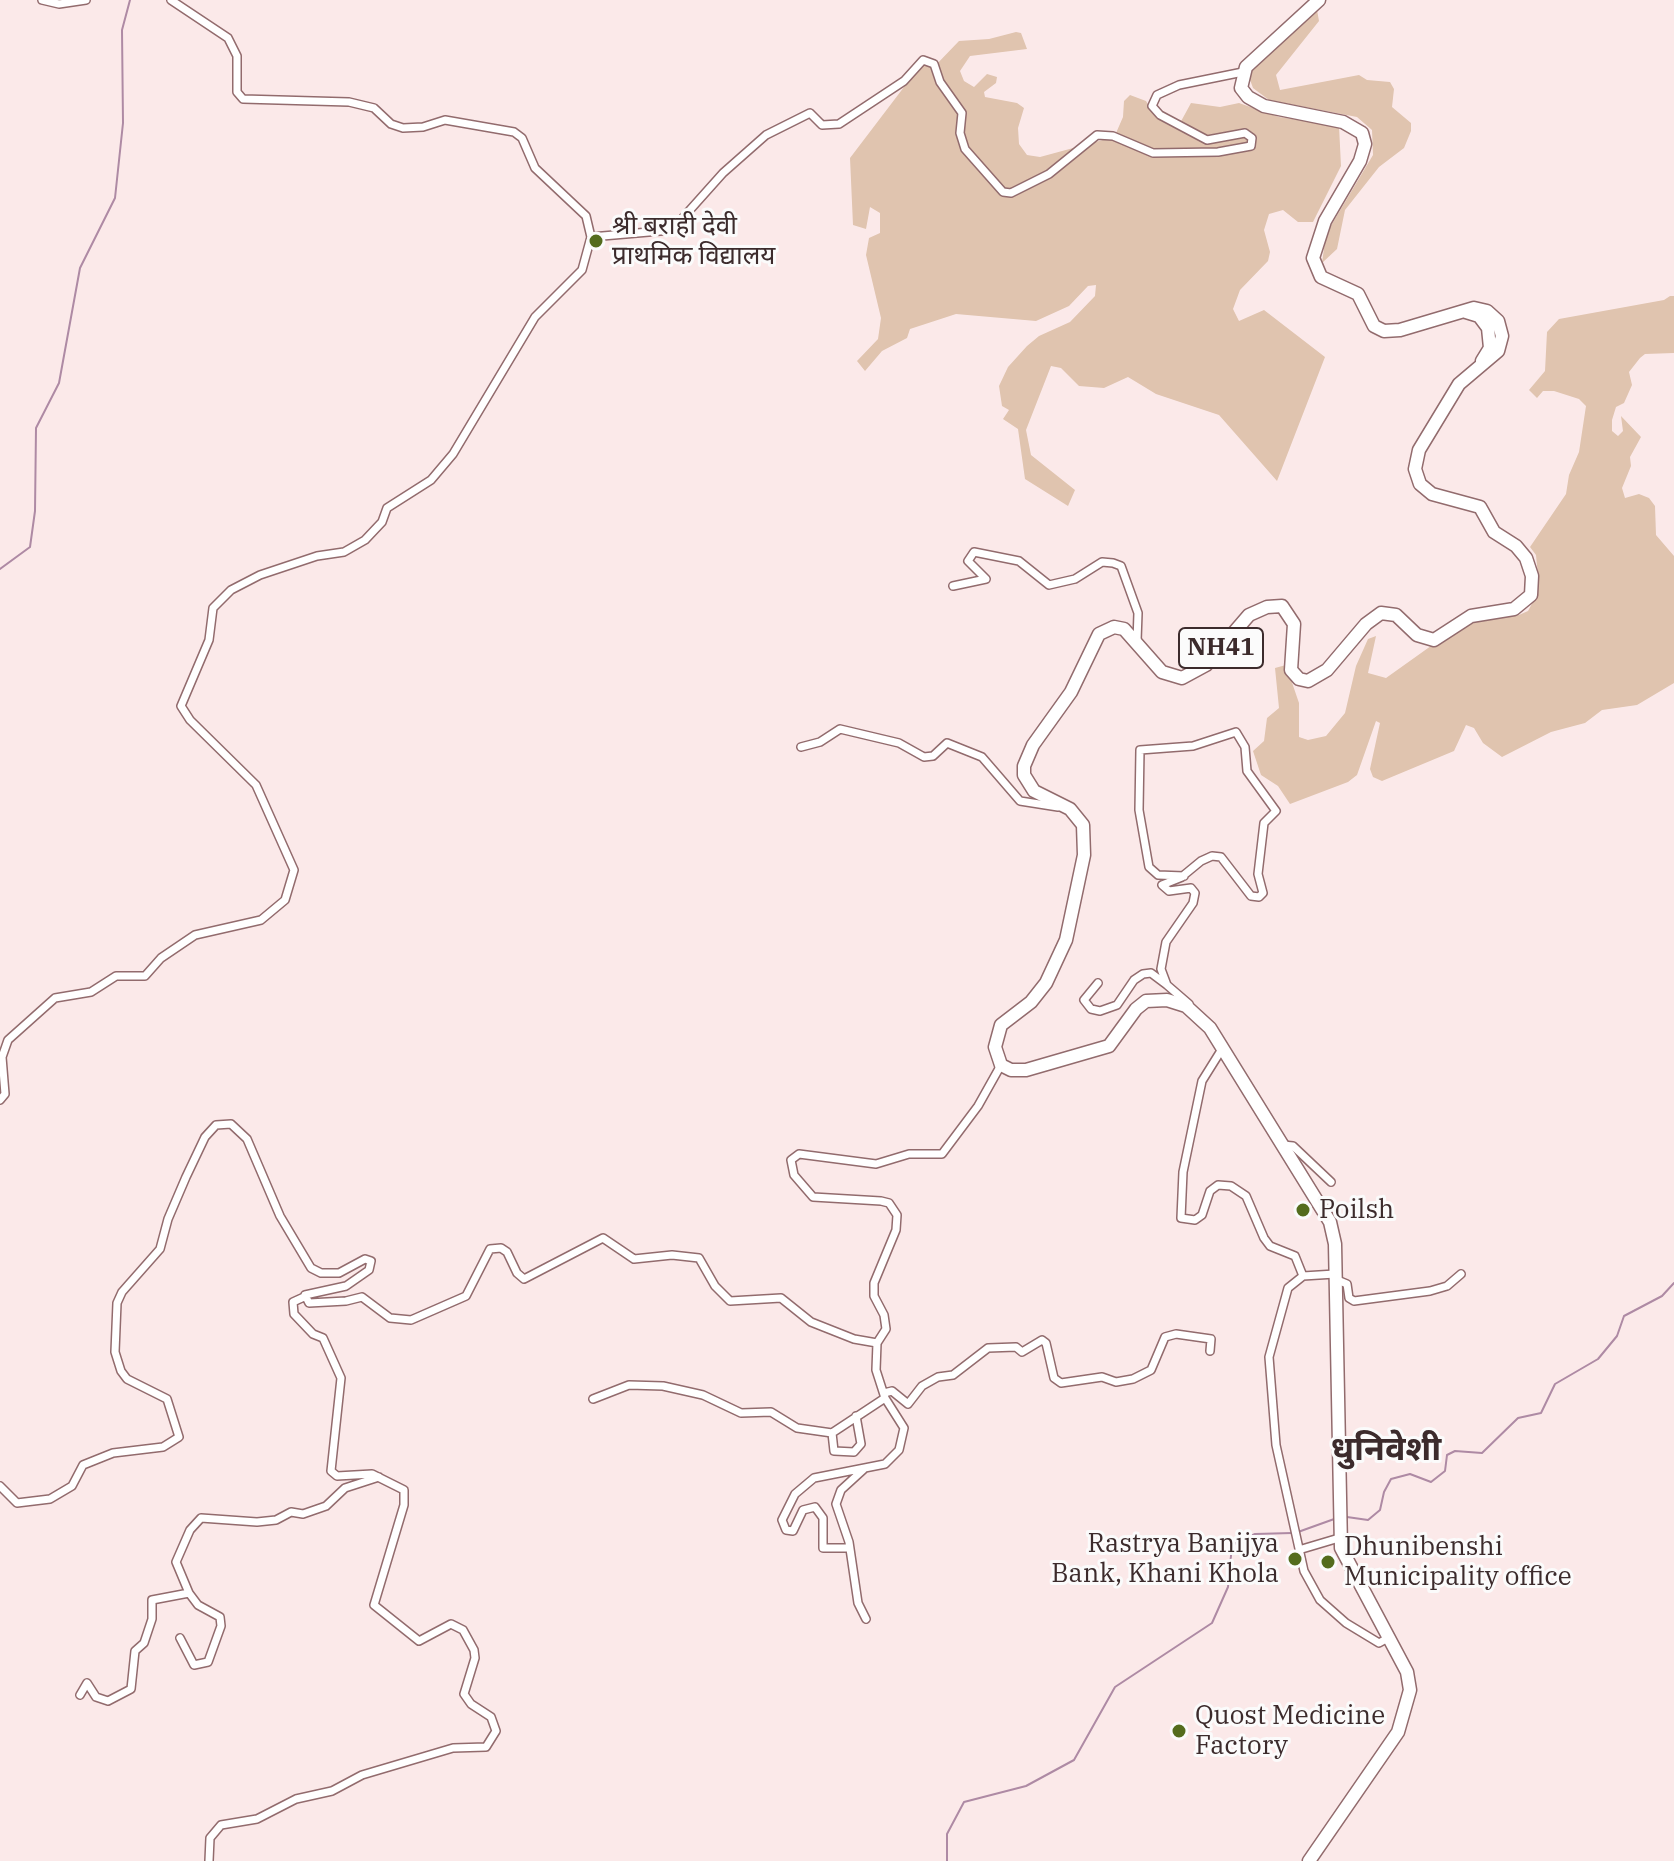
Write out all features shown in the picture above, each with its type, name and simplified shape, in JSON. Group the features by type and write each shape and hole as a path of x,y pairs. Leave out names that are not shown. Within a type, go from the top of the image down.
{"highway":[{"path":"1243,72 1259,52 1319,0"},
{"name":"NH41","path":"1137,641 1162,672 1173,678 1187,677 1206,665 1249,615 1267,607 1282,606 1294,624 1291,670 1299,679 1308,681 1327,670 1366,624 1381,613 1396,615 1414,633 1430,640 1471,616 1524,604 1531,595 1532,582 1521,551 1494,532 1477,504 1437,496 1423,488 1415,473 1421,447 1459,384 1498,351 1502,336 1499,324 1480,308 1454,312 1407,329 1384,331 1372,323 1354,290 1319,274 1313,258 1316,240 1360,161 1364,138 1357,127 1343,122 1257,103 1243,91 1243,72"},
{"path":"1137,641 1119,627 1108,629 1096,637 1071,692 1027,756 1023,771 1030,786 1042,797 1066,807 1081,819 1085,838 1066,940 1042,990 998,1029 995,1047 1001,1065 1011,1070 1026,1070 1105,1049 1117,1041 1138,1006 1150,1000 1180,1004 1194,1011 1210,1028 1330,1222 1335,1276 1339,1538 1345,1561 1407,1672 1410,1690 1404,1717 1385,1753 1309,1861"}],"street":[{"path":"42,0 59,4 86,0"},
{"path":"0,1100 5,1094 2,1057 8,1040 55,998 91,992 116,976 145,976 161,958 195,935 261,920 285,900 294,870 256,785 190,720 181,706 206,651 213,608 231,590 260,575 317,556 344,552 365,540 382,522 387,508 437,474 453,454 535,317 582,270 591,237 586,216 535,168 522,138 514,132 445,120 403,128 391,124 374,108 349,102 243,99 237,92 237,56 228,38 171,0"},
{"path":"591,237 672,230 723,173 766,135 810,113 822,125 839,124 904,81 923,60 934,64 940,82 962,113 960,133 965,149 1003,192 1011,193 1049,174 1097,135 1113,136 1153,153 1218,152 1251,146 1252,138 1245,133 1207,140 1160,115 1152,106 1157,95 1179,85 1243,72"},
{"path":"953,586 986,579 968,561 974,552 1019,561 1049,585 1075,579 1102,562 1113,563 1121,566 1138,613 1137,641"},
{"path":"801,747 820,742 840,729 899,743 924,757 933,756 947,743 982,757 1020,801 1031,805 1066,807"},
{"path":"1167,985 1161,969 1166,942 1193,903 1195,893 1187,888 1169,891 1162,885 1184,875 1212,856 1221,857 1251,896 1259,897 1263,893 1258,874 1264,823 1276,811 1247,771 1245,747 1236,732 1193,746 1142,747 1140,750 1139,810 1149,867 1158,875 1184,875"},
{"path":"1098,983 1084,1000 1091,1009 1100,1011 1117,1005 1134,980 1151,973 1203,1015 1210,1028"},
{"path":"1222,1049 1202,1081 1183,1172 1181,1218 1189,1222 1202,1215 1210,1191 1218,1185 1240,1189 1264,1238 1270,1246 1295,1256 1303,1276"},
{"path":"849,1548 823,1548 823,1518 815,1507 803,1510 793,1531 786,1530 782,1520 795,1494 814,1478 890,1461 903,1442 904,1428 884,1396 876,1370 877,1343 886,1329 884,1315 874,1296 874,1283 896,1230 897,1215 889,1203 881,1201 813,1197 794,1175 791,1160 804,1155 876,1164 909,1154 942,1154 978,1106 1001,1065"},
{"path":"0,1486 17,1503 50,1499 72,1486 83,1465 113,1453 163,1447 179,1437 167,1399 127,1379 121,1371 115,1352 117,1303 122,1292 160,1249 168,1219 186,1177 205,1137 216,1125 231,1124 247,1139 280,1216 314,1271 339,1273 365,1259 371,1261 369,1270 346,1286 293,1302 294,1314 313,1334 323,1338 341,1378 331,1471 337,1476 379,1477 400,1487 405,1496 374,1605 414,1640 425,1640 454,1624 468,1635 475,1658 463,1688 464,1694 471,1704 491,1717 495,1726 493,1740 481,1748 453,1748 362,1775 332,1791 296,1799 257,1819 221,1825 210,1838 209,1861"},
{"path":"1283,1145 1293,1146 1331,1182"},
{"path":"304,1297 309,1303 367,1298 390,1318 411,1320 466,1296 490,1249 501,1248 507,1252 517,1273 524,1279 603,1238 634,1259 672,1255 699,1258 715,1286 730,1301 781,1298 811,1322 854,1339 877,1343"},
{"path":"1388,1638 1379,1643 1346,1623 1310,1587 1276,1445 1269,1357 1288,1288 1296,1277 1335,1276 1345,1283 1349,1298 1354,1301 1430,1291 1447,1286 1461,1274"},
{"path":"593,1399 629,1385 663,1386 703,1395 741,1413 771,1412 797,1428 832,1433 892,1391 908,1404 922,1386 938,1377 953,1375 988,1348 1016,1347 1022,1352 1042,1340 1046,1343 1054,1378 1061,1383 1102,1377 1123,1382 1133,1379 1151,1370 1165,1337 1176,1334 1211,1339 1210,1351"},
{"path":"832,1433 834,1451 854,1452 861,1444 856,1416"},
{"path":"866,1619 858,1603 837,1499 841,1490 867,1467"},
{"path":"180,1638 194,1665 208,1662 221,1626 220,1617 198,1605 189,1593 176,1562 190,1530 201,1518 257,1522 276,1520 291,1512 303,1514 326,1506 345,1488 379,1477"},
{"path":"1302,1549 1339,1538"},
{"path":"80,1695 87,1683 96,1697 108,1701 131,1689 135,1651 144,1643 152,1619 152,1600 189,1593"}],"shaded area":[{"path":"1317,10 1319,21 1276,75 1280,90 1359,75 1367,80 1390,82 1394,89 1392,107 1411,123 1404,148 1379,167 1345,210 1337,249 1322,263 1326,234 1373,155 1372,130 1357,117 1269,100 1253,88 1249,77 1253,67"},
{"path":"1021,33 1027,49 970,56 960,71 964,81 974,87 987,74 997,77 996,83 984,92 985,97 1017,103 1024,108 1018,128 1019,144 1027,155 1040,157 1110,138 1113,140 1123,117 1124,101 1130,95 1146,101 1151,109 1179,125 1191,103 1220,107 1239,103 1279,117 1339,126 1341,166 1313,222 1298,222 1283,210 1269,214 1264,230 1270,252 1268,261 1240,290 1233,309 1239,321 1264,310 1325,357 1277,481 1219,415 1156,394 1128,377 1104,388 1079,386 1061,368 1051,366 1026,430 1031,455 1075,490 1068,506 1025,479 1018,429 1003,419 1009,410 1002,406 999,386 1008,367 1027,346 1039,336 1070,322 1095,296 1096,285 1088,286 1069,306 1036,321 956,314 910,329 907,338 882,351 865,371 857,361 878,339 881,318 866,255 869,238 880,233 880,213 870,207 866,229 853,225 850,158 920,66 933,68 959,41 989,39"},
{"path":"1674,296 1674,353 1645,354 1640,358 1629,372 1632,385 1624,403 1616,407 1612,431 1618,436 1623,431 1621,416 1641,437 1630,457 1631,466 1622,488 1625,498 1639,494 1649,498 1655,506 1656,535 1674,556 1674,683 1637,705 1602,710 1585,723 1551,732 1502,757 1483,743 1474,728 1466,725 1454,751 1382,781 1373,777 1370,769 1380,723 1376,721 1357,775 1348,782 1290,804 1278,786 1261,775 1253,751 1264,741 1267,718 1279,708 1275,668 1286,665 1299,703 1299,737 1308,740 1326,736 1345,713 1356,666 1368,639 1376,636 1368,673 1386,678 1466,621 1519,615 1528,611 1535,598 1538,576 1536,555 1530,547 1566,494 1569,475 1579,452 1586,406 1579,399 1554,391 1543,391 1537,398 1529,390 1545,371 1547,332 1559,319 1664,300"}],"waterway":[{"path":"0,569 30,547 35,511 36,428 59,383 80,268 115,198 123,123 122,30 130,0"},
{"path":"1347,1517 1368,1520 1380,1510 1391,1479 1410,1474 1431,1482 1445,1471 1447,1455 1455,1451 1482,1453 1518,1418 1541,1413 1555,1384 1598,1359 1617,1336 1624,1316 1662,1296 1674,1283"},
{"path":"1298,1532 1337,1518"},
{"path":"947,1861 947,1834 964,1802 1026,1786 1074,1760 1115,1687 1212,1623 1228,1587 1232,1545 1255,1534 1292,1533"}],"place":[{"name":"श्री बराही देवी प्राथमिक विद्यालय","path":"596,241"},
{"name":"Poilsh","path":"1303,1210"},
{"name":"Rastrya Banijya Bank, Khani Khola","path":"1295,1559"},
{"name":"Dhunibenshi Municipality office","path":"1328,1562"},
{"name":"Quost Medicine Factory","path":"1179,1731"}],"district":[{"name":"धुनिवेशी","path":"1386,1450"}]}
